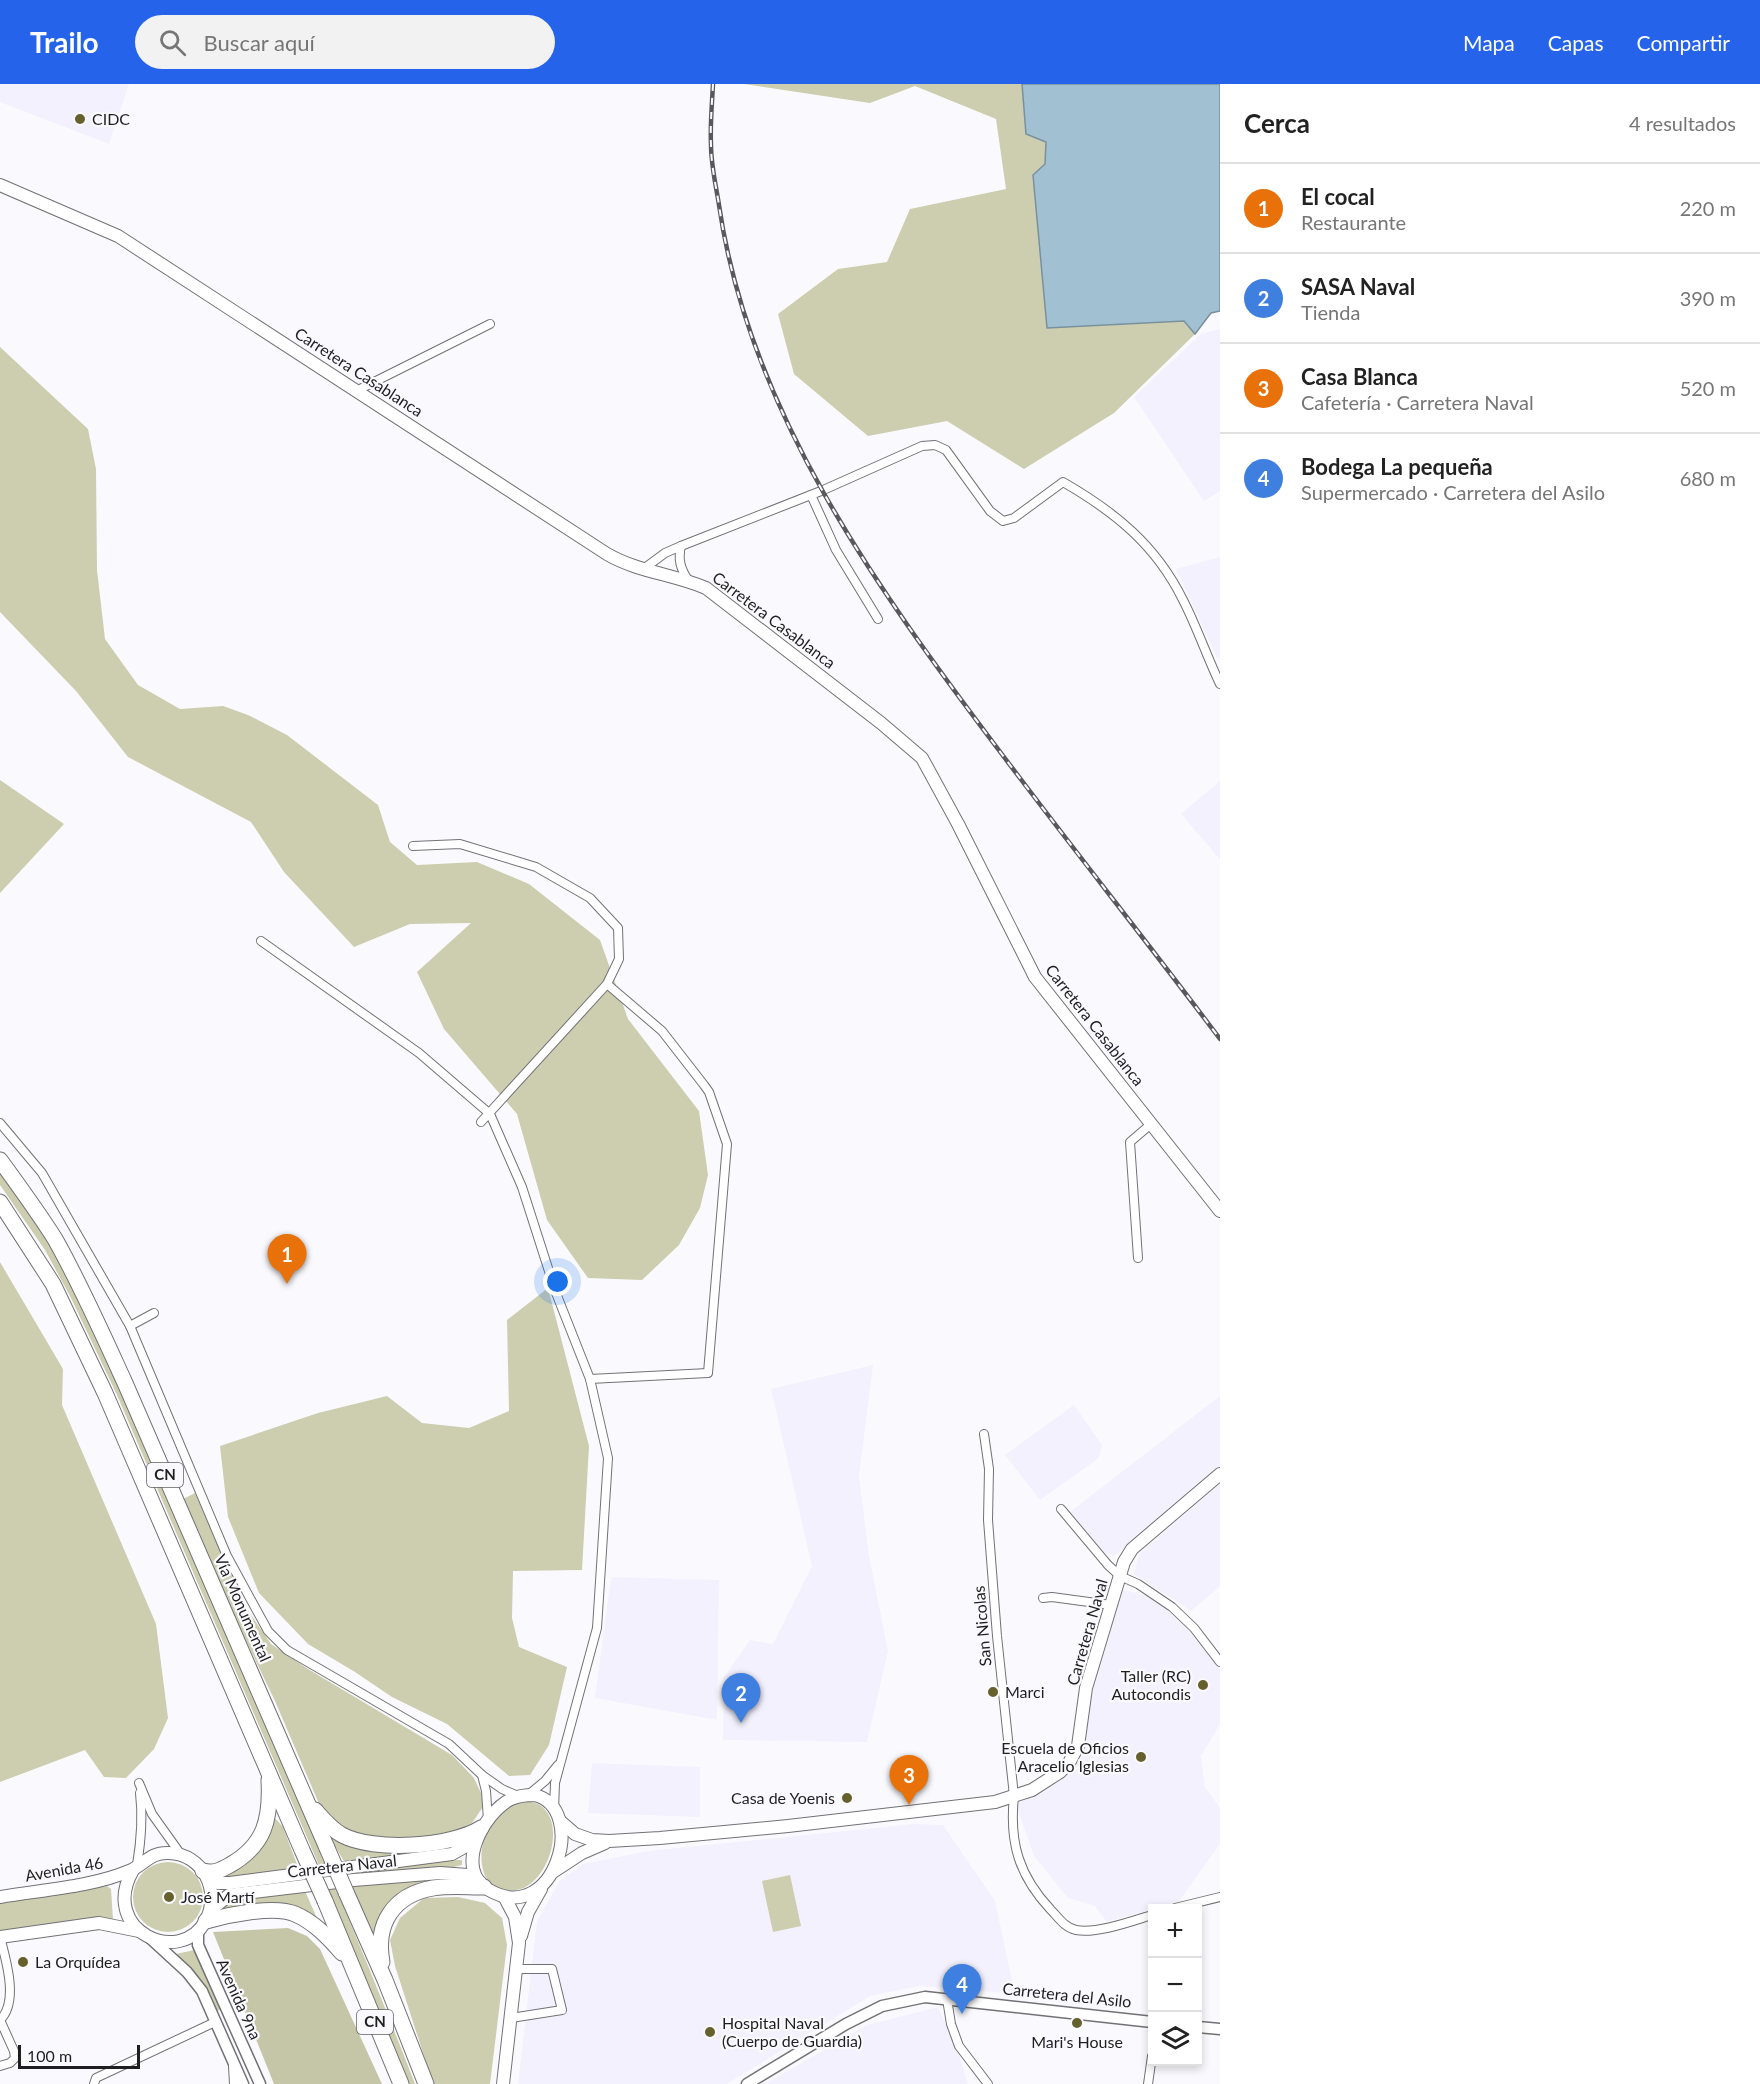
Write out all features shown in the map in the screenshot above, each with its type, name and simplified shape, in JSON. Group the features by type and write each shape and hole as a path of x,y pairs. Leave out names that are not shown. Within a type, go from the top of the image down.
{"highway":[{"name":"Vía Monumental","path":"0,1160 55,1239 125,1383 385,1980 426,2084"},
{"name":"CN","path":"0,1202 52,1284 105,1393 325,1901 401,2084"},
{"path":"206,1875 227,1867 249,1852 259,1839 270,1812 268,1768"},
{"path":"307,1801 336,1830 368,1843 420,1844 465,1837 482,1830"},
{"path":"385,1980 380,1934 391,1913 400,1902 414,1893 432,1888 482,1885"},
{"path":"206,1919 280,1910 294,1913 326,1935 348,1959"}],"main road":[{"name":"Carretera Casablanca","path":"0,185 118,236 607,554 642,570 687,580 706,588 881,723 922,758 1035,977 1220,1211"},
{"name":"Carretera Naval","path":"557,1815 575,1834 583,1838 609,1841 788,1826 995,1802 1032,1790 1050,1779 1075,1755 1086,1688 1124,1562 1132,1549 1220,1474"},
{"path":"503,2084 519,1943 528,1912 546,1879 561,1848 562,1839 557,1815 545,1799 539,1796 523,1796 503,1805 482,1830 474,1860 476,1874 482,1885 505,1898 516,1899 527,1896 546,1879"},
{"name":"Carretera Naval","path":"206,1875 215,1883 230,1883 452,1854 482,1830"},
{"name":"Carretera Naval","path":"546,1879 582,1853 609,1841"},
{"path":"0,1937 99,1923 138,1931 164,1942 178,1941 191,1935 206,1919 212,1889 206,1875 194,1862 170,1853 158,1854 147,1858 135,1868 126,1881 124,1901 130,1920 138,1931"},
{"name":"Avenida 46","path":"0,1897 109,1879 135,1868"},
{"name":"Carretera Naval","path":"206,1919 229,1895 354,1880 440,1873 468,1875 482,1885"},
{"path":"505,1898 515,1917 519,1943"}],"street":[{"path":"356,391 490,324"},
{"path":"642,570 665,553 681,546 811,495 922,446 935,445 946,450 990,511 1003,521 1014,518 1063,482 1123,521 1163,566 1183,599 1220,684"},
{"path":"811,495 836,550 878,618"},
{"path":"681,546 678,558 682,573 687,580"},
{"path":"413,846 460,844 536,867 591,898 618,928 620,959 607,984 481,1122"},
{"path":"261,941 419,1053 490,1114 522,1188 556,1293 590,1379 608,1458 597,1628 555,1782 557,1815"},
{"path":"590,1379 708,1373 726,1144 709,1092 704,1085 662,1031 607,984"},
{"path":"0,1123 42,1173 130,1326 227,1556 268,1631 287,1650 449,1744 482,1775 502,1789 523,1796 553,1772 563,1758"},
{"path":"1138,1258 1130,1142 1151,1124"},
{"path":"130,1326 154,1313"},
{"name":"San Nicolas","path":"984,1434 989,1469 988,1520 997,1636 1014,1796 1012,1818 1021,1869 1047,1905 1069,1928 1086,1930 1131,1922 1148,1916"},
{"path":"1061,1509 1108,1565 1120,1576 1138,1584 1172,1606 1194,1628 1220,1662"},
{"path":"1043,1598 1052,1597 1111,1605"},
{"path":"482,1775 486,1791 482,1830"},
{"path":"135,1868 141,1843 142,1812 139,1783 152,1814 182,1856"},
{"path":"1191,1904 1220,1897"},
{"name":"Avenida 9na","path":"206,1919 198,1934 198,1945 260,2084"},
{"path":"0,1937 10,1988 8,2009 0,2020 15,2058 10,2063 0,2066"},
{"name":"Avenida 9na","path":"150,1938 187,1972 202,1991 243,2084"},
{"path":"511,2018 562,2010 552,1969 517,1969"},
{"name":"Carretera del Asilo","path":"747,2084 846,2024 882,2006 925,1997 1148,2022"},
{"path":"947,1999 951,2024 959,2046 988,2084"},
{"path":"94,2084 96,2078 230,2016"},
{"path":"1202,2027 1220,2029"},
{"path":"233,2059 234,2084"},
{"path":"1148,2084 1151,2066"}],"shaded area":[{"name":"CIDC","path":"0,84 129,84 109,144 0,102"},
{"path":"1220,329 1220,491 1204,501 1134,397 1201,334"},
{"path":"1220,557 1220,657 1217,658 1176,569"},
{"path":"1220,781 1220,859 1181,814"},
{"path":"873,1365 859,1476 869,1556 888,1651 867,1742 723,1740 724,1677 750,1640 773,1644 812,1566 771,1389"},
{"path":"1220,1396 1220,1468 1114,1556 1105,1553 1070,1512"},
{"path":"1074,1405 1102,1445 1099,1458 1040,1500 1005,1455"},
{"path":"1220,1484 1220,1586 1191,1611 1134,1574 1139,1554"},
{"path":"611,1577 719,1580 717,1720 595,1698"},
{"name":"Escuela de Oficios Aracelio Iglesias","path":"1122,1589 1150,1597 1184,1624 1220,1668 1220,1724 1201,1756 1205,1787 1220,1808 1220,1844 1179,1901 1169,1904 1148,1904 1148,1910 1107,1922 1095,1906 1068,1898 1034,1856 1016,1804 1046,1791 1068,1775 1081,1758 1096,1674"},
{"path":"592,1763 700,1767 700,1817 588,1813"},
{"path":"914,1824 943,1825 995,1901 1015,1994 920,1986 870,1996 727,2084 518,2084 537,1921 559,1882 583,1864 648,1851"},
{"path":"938,2007 958,2052 968,2084 765,2084 867,2025"}],"green space":[{"path":"744,84 1022,84 1026,133 1046,142 1047,327 1184,321 1195,334 1114,413 1024,469 947,421 868,436 794,374 778,314 838,269 887,262 910,209 1006,189 996,119 915,86 870,103"},
{"path":"0,347 88,429 96,469 97,570 105,639 138,685 180,709 223,706 248,715 287,735 378,805 390,842 417,865 477,862 529,884 600,940 628,1019 699,1111 708,1175 700,1208 679,1245 642,1280 588,1278 547,1220 517,1114 444,1029 417,972 471,923 410,924 354,947 284,872 251,822 128,757 76,691 0,612"},
{"path":"0,780 64,824 0,893"},
{"path":"0,1172 32,1217 61,1265 134,1414 336,1889 415,2084 407,2084 318,1863 117,1395 70,1296 45,1250 0,1185"},
{"path":"0,1262 63,1369 62,1405 156,1624 168,1718 154,1749 126,1778 104,1777 85,1750 0,1782"},
{"path":"548,1288 589,1446 582,1570 513,1571 512,1618 519,1647 567,1667 549,1745 530,1775 509,1776 447,1724 392,1697 308,1644 259,1593 228,1517 220,1446 318,1413 387,1396 422,1423 469,1428 509,1411 507,1320"},
{"path":"195,1493 245,1606 271,1644 308,1669 452,1755 474,1778 481,1793 483,1807 472,1823 457,1831 417,1839 375,1841 335,1826 320,1806 183,1499"},
{"path":"523,1801 541,1806 550,1816 553,1831 552,1847 547,1863 538,1877 526,1887 512,1891 496,1887 488,1881 482,1865 483,1844 486,1834 497,1818 513,1805"},
{"path":"273,1816 283,1827 298,1867 239,1876 218,1876"},
{"path":"325,1829 338,1840 354,1848 370,1851 405,1851 457,1843 443,1851 345,1863"},
{"path":"462,1860 462,1865 454,1867 349,1877 347,1872"},
{"path":"175,1862 188,1868 197,1877 201,1883 203,1897 201,1911 193,1922 182,1930 161,1932 143,1922 135,1911 133,1890 143,1872 154,1864"},
{"path":"790,1875 801,1926 773,1932 762,1881"},
{"path":"443,1878 412,1890 375,1940 352,1886"},
{"path":"107,1886 111,1889 113,1919 111,1921 0,1933 0,1902"},
{"path":"305,1891 320,1925 299,1909 277,1903 224,1908 231,1899"},
{"path":"458,1897 485,1903 502,1918 507,1945 490,2084 433,2084 395,1966 390,1940 400,1918 424,1898"},
{"path":"288,1928 307,1936 320,1949 382,2084 274,2084 213,1932"},
{"path":"194,1950 221,2010 214,2011 172,1955"}],"water":[{"path":"1022,84 1220,84 1220,311 1211,313 1195,334 1184,321 1047,328 1033,175 1045,164 1046,142 1026,134"}],"railway":[{"path":"713,84 712,160 735,281 758,355 789,426 825,496 909,628 1028,789 1220,1039"}],"place":[{"name":"CIDC","path":"80,119"},
{"name":"El cocal","path":"287,1284"},
{"name":"Taller (RC) Autocondis","path":"1203,1685"},
{"name":"Marci","path":"993,1692"},
{"name":"SASA Naval","path":"741,1723"},
{"name":"Escuela de Oficios Aracelio Iglesias","path":"1141,1757"},
{"name":"Casa de Yoenis","path":"847,1798"},
{"name":"Casa Blanca","path":"909,1805"},
{"name":"José Martí","path":"169,1897"},
{"name":"La Orquídea","path":"23,1962"},
{"name":"Bodega La pequeña","path":"962,2014"},
{"name":"Mari's House","path":"1077,2023"},
{"name":"Hospital Naval (Cuerpo de Guardia)","path":"710,2032"}]}
